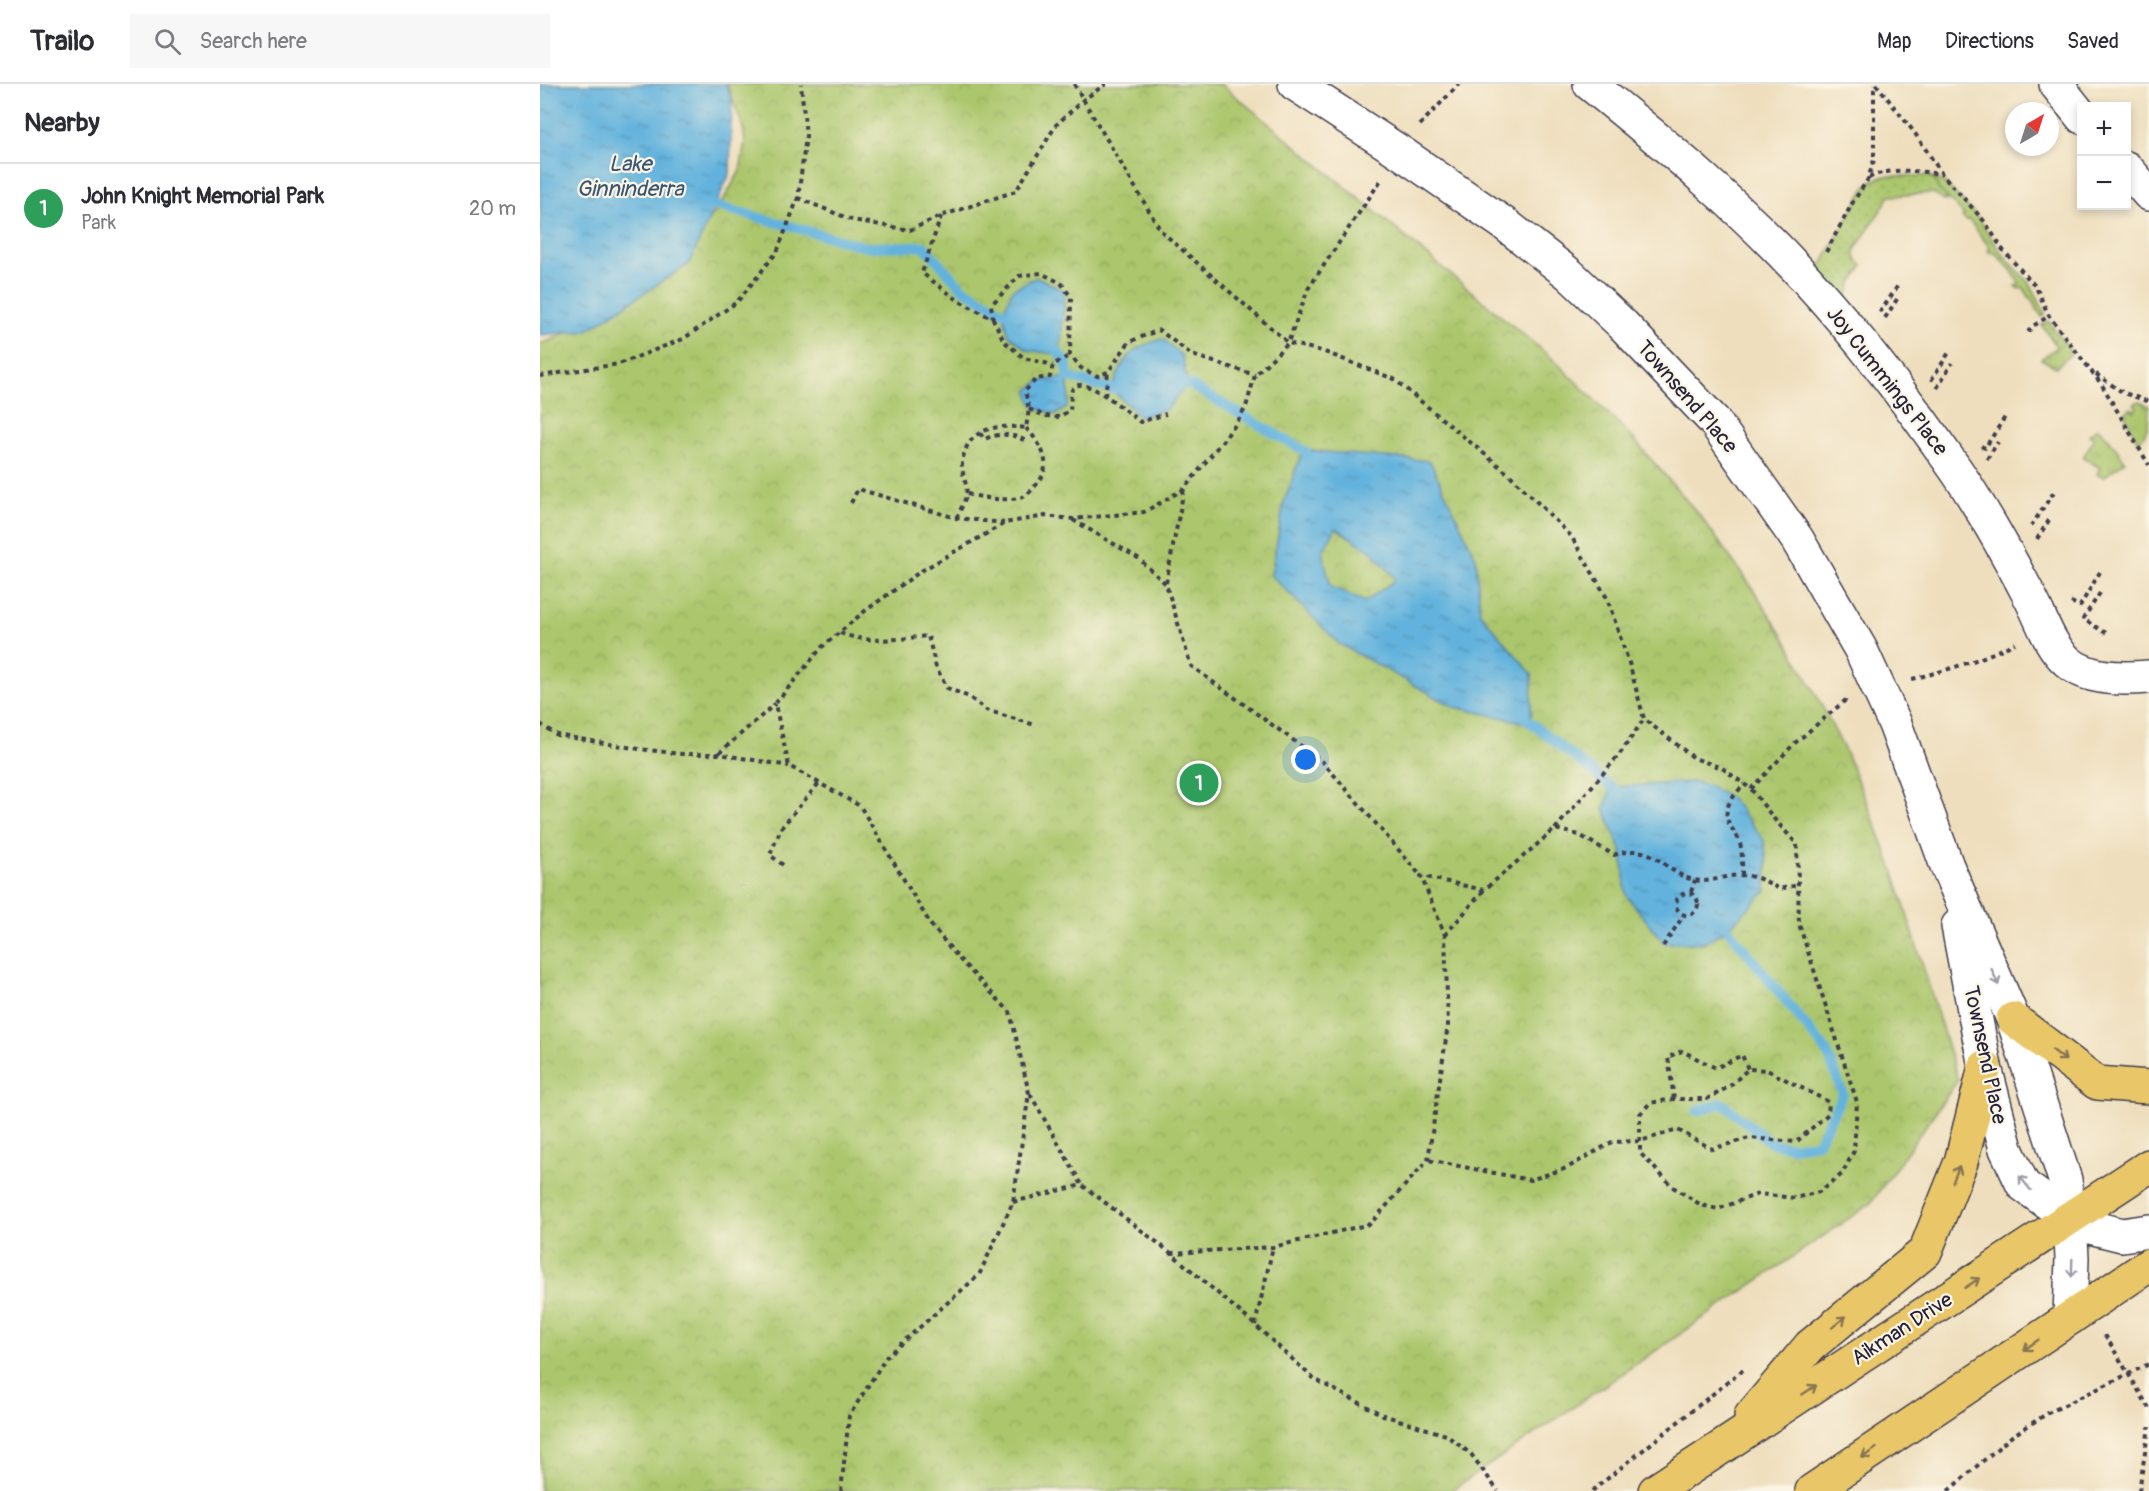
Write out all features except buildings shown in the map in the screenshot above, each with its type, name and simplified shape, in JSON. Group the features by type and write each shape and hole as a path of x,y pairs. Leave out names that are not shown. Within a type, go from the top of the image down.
{"main road":[{"path":"2013,1019 2097,1083 2149,1088"},
{"path":"1729,1443 1810,1346 1925,1252 1961,1162 1984,1067"},
{"name":"Aikman Drive","path":"1655,1491 2149,1166"},
{"path":"1812,1491 2149,1265"}],"street":[{"name":"Townsend Place","path":"1295,84 1400,152 1506,225 1569,274 1623,325 1714,421 1797,539 1862,650 1895,724 1947,866 2013,1019 2065,1180 2079,1312"},
{"name":"Joy Cummings Place","path":"1590,84 1634,119 1743,216 1808,280 1881,368 1956,470 2032,600 2055,648 2066,661 2086,673 2111,677 2149,677"},
{"path":"2056,84 2077,111"},
{"name":"Townsend Place","path":"1947,866 1984,1067 2006,1149 2023,1185 2070,1219 2094,1228 2122,1235 2149,1231"}],"path":[{"path":"540,376 620,364 683,339 737,302 777,252 798,198 806,136 801,84"},
{"path":"1074,84 1161,231 1288,343 1322,351 1394,379 1511,476 1571,536 1607,598 1630,666 1644,719 1694,758 1722,768 1751,789 1797,844 1799,924 1857,1102 1854,1151 1842,1174 1819,1192 1796,1198 1758,1194 1718,1209 1701,1205 1672,1187 1640,1153 1640,1141 1641,1114 1650,1103 1674,1098 1707,1099 1730,1086 1748,1069 1767,1070 1829,1102 1828,1114 1796,1142 1749,1138 1712,1149 1678,1130 1640,1141 1612,1142 1568,1168 1530,1180 1428,1160"},
{"path":"798,198 852,220 910,230 941,216 1016,191 1056,125 1083,100 1106,84"},
{"path":"1416,128 1459,84"},
{"path":"1868,179 1874,160 1875,84"},
{"path":"1875,84 1914,132 1942,174 1981,217 2003,250 2036,287 2049,316 2091,370 2149,465"},
{"path":"1808,280 1832,242 1857,193 1868,179 1876,174 1891,172 1942,174"},
{"path":"851,503 858,489 956,518 1005,523 1045,516 1072,519 1144,512 1184,489 1236,424 1246,407 1255,375 1288,343 1308,289 1373,191"},
{"path":"941,216 922,273 959,301 993,319"},
{"path":"1070,355 1053,365 1024,358 1004,341 993,319 991,305 1019,276 1041,273 1061,283 1071,297 1070,355 1081,368 1097,376 1108,372"},
{"path":"1871,306 1881,312 1899,284"},
{"path":"1891,325 1883,320 1899,296"},
{"path":"2028,332 2049,316"},
{"path":"1105,396 1108,372 1129,342 1159,330 1192,355 1255,375"},
{"path":"1923,373 1932,379 1950,351"},
{"path":"1932,395 1952,363"},
{"path":"1026,428 1029,409 1025,391 1035,379 1050,377 1053,365"},
{"path":"2091,370 2122,392 2149,402"},
{"path":"1029,409 1045,416 1059,417 1070,410 1072,390 1076,386 1083,385 1100,390 1140,422 1166,414"},
{"path":"1976,443 1986,448 2005,417"},
{"path":"956,518 967,494 962,464 970,440 988,428 1001,426 1026,428 1043,447 1045,465 1039,482 1025,497 999,501 967,494"},
{"path":"980,433 984,439 1003,434 1014,435 1026,441"},
{"path":"1171,1252 1274,1247 1370,1224 1428,1160 1448,1025 1445,935 1421,876 1322,760 1191,666 1166,584 1184,489"},
{"path":"2023,522 2032,527 2054,492"},
{"path":"1072,519 1138,558 1166,584"},
{"path":"719,754 775,704 822,647 839,633 921,571 1005,523"},
{"path":"2062,597 2080,606 2100,572"},
{"path":"2100,592 2084,619 2106,633"},
{"path":"839,633 853,638 873,640 928,636 936,667 947,688 969,697 986,710 1035,725"},
{"path":"775,704 789,766"},
{"path":"1445,935 1484,890 1555,829 1619,755 1644,719"},
{"path":"540,724 557,735 639,750 682,754 719,754 789,766 860,806 931,925 962,962 1010,1012 1029,1093 1082,1185 1171,1252 1314,1379 1383,1414 1446,1435 1471,1454 1498,1491"},
{"path":"783,865 770,855 782,828 820,782"},
{"path":"1742,876 1738,838 1727,820 1726,812 1732,799 1744,784"},
{"path":"1555,829 1579,835 1614,855 1629,851 1653,855 1679,874 1695,880 1742,876 1761,878 1779,889 1798,885"},
{"path":"1421,876 1484,890"},
{"path":"1691,892 1695,880"},
{"path":"1663,946 1684,915 1693,914 1699,907 1698,898 1691,892 1679,895 1676,900 1676,907 1684,915"},
{"path":"1674,1098 1668,1058 1682,1051 1716,1068 1742,1055 1748,1069"},
{"path":"841,1491 849,1416 887,1356 980,1275 1013,1202 1029,1093"},
{"path":"1013,1202 1082,1185"},
{"path":"1255,1325 1274,1247"},
{"path":"2079,1312 2128,1374 2149,1407"},
{"path":"1948,1491 2012,1436 2048,1413 2149,1364"},
{"path":"2139,1491 2149,1427"}],"green space":[{"path":"727,84 1221,84 1555,361 1631,436 1701,517 1751,586 1785,639 1846,753 1894,872 1958,1080 1870,1204 1451,1491 540,1491 540,344 610,309 687,244 718,209 740,171 745,142 743,128"},
{"path":"1885,176 1929,176 1947,197 1944,201 1933,193 1890,196 1856,248 1856,258 1863,266 1850,286 1846,299 1819,270 1863,191 1871,181"},
{"path":"1929,176 1944,182 1979,219 2000,251 2030,284 2045,313 2042,317 2023,287 2019,289 2016,286 2020,283 2011,270 1994,252 1988,251 1990,248 1969,220 1966,221 1962,217 1964,215 1949,199 1947,201 1945,199 1947,197"},
{"path":"2048,321 2071,354 2056,367 2041,359 2057,347 2042,325"},
{"path":"2139,401 2149,406 2149,412 2146,430 2138,442 2126,418 2126,412 2131,408 2134,411 2137,407 2134,404"},
{"path":"2097,428 2108,438 2125,461 2104,477 2097,474 2100,468 2083,457 2094,439 2089,435"}],"water":[{"name":"Lake Ginninderra","path":"540,84 726,84 732,100 730,173 689,264 586,331 540,335"},
{"path":"1037,277 1065,291 1060,355 1027,350 1008,334 1003,312 1013,289"},
{"path":"1163,339 1182,356 1188,384 1167,409 1140,417 1111,389 1120,369 1135,350"},
{"path":"1067,377 1069,395 1067,408 1056,414 1041,410 1031,402 1028,391 1039,381"},
{"path":"1303,450 1430,461 1476,558 1480,613 1532,674 1531,724 1454,707 1339,644 1271,575 1284,502","holes":["1336,528 1371,551 1396,579 1365,602 1330,586 1323,551"]},
{"path":"1694,782 1710,786 1732,799 1764,840 1767,865 1766,891 1728,929 1703,943 1664,943 1626,895 1622,853 1604,808 1612,787"}],"waterway":[{"path":"702,202 866,247 924,246 962,288 1003,312 1017,316"},
{"path":"1052,344 1067,364 1067,377 1111,389 1126,387"},
{"path":"1176,387 1188,384 1303,450 1314,459"},
{"path":"1521,715 1622,795"},
{"path":"1697,1111 1722,1103 1771,1143 1793,1147 1818,1143 1843,1094 1827,1052 1720,919"}],"place":[{"name":"John Knight Memorial Park","path":"1199,783"}]}
